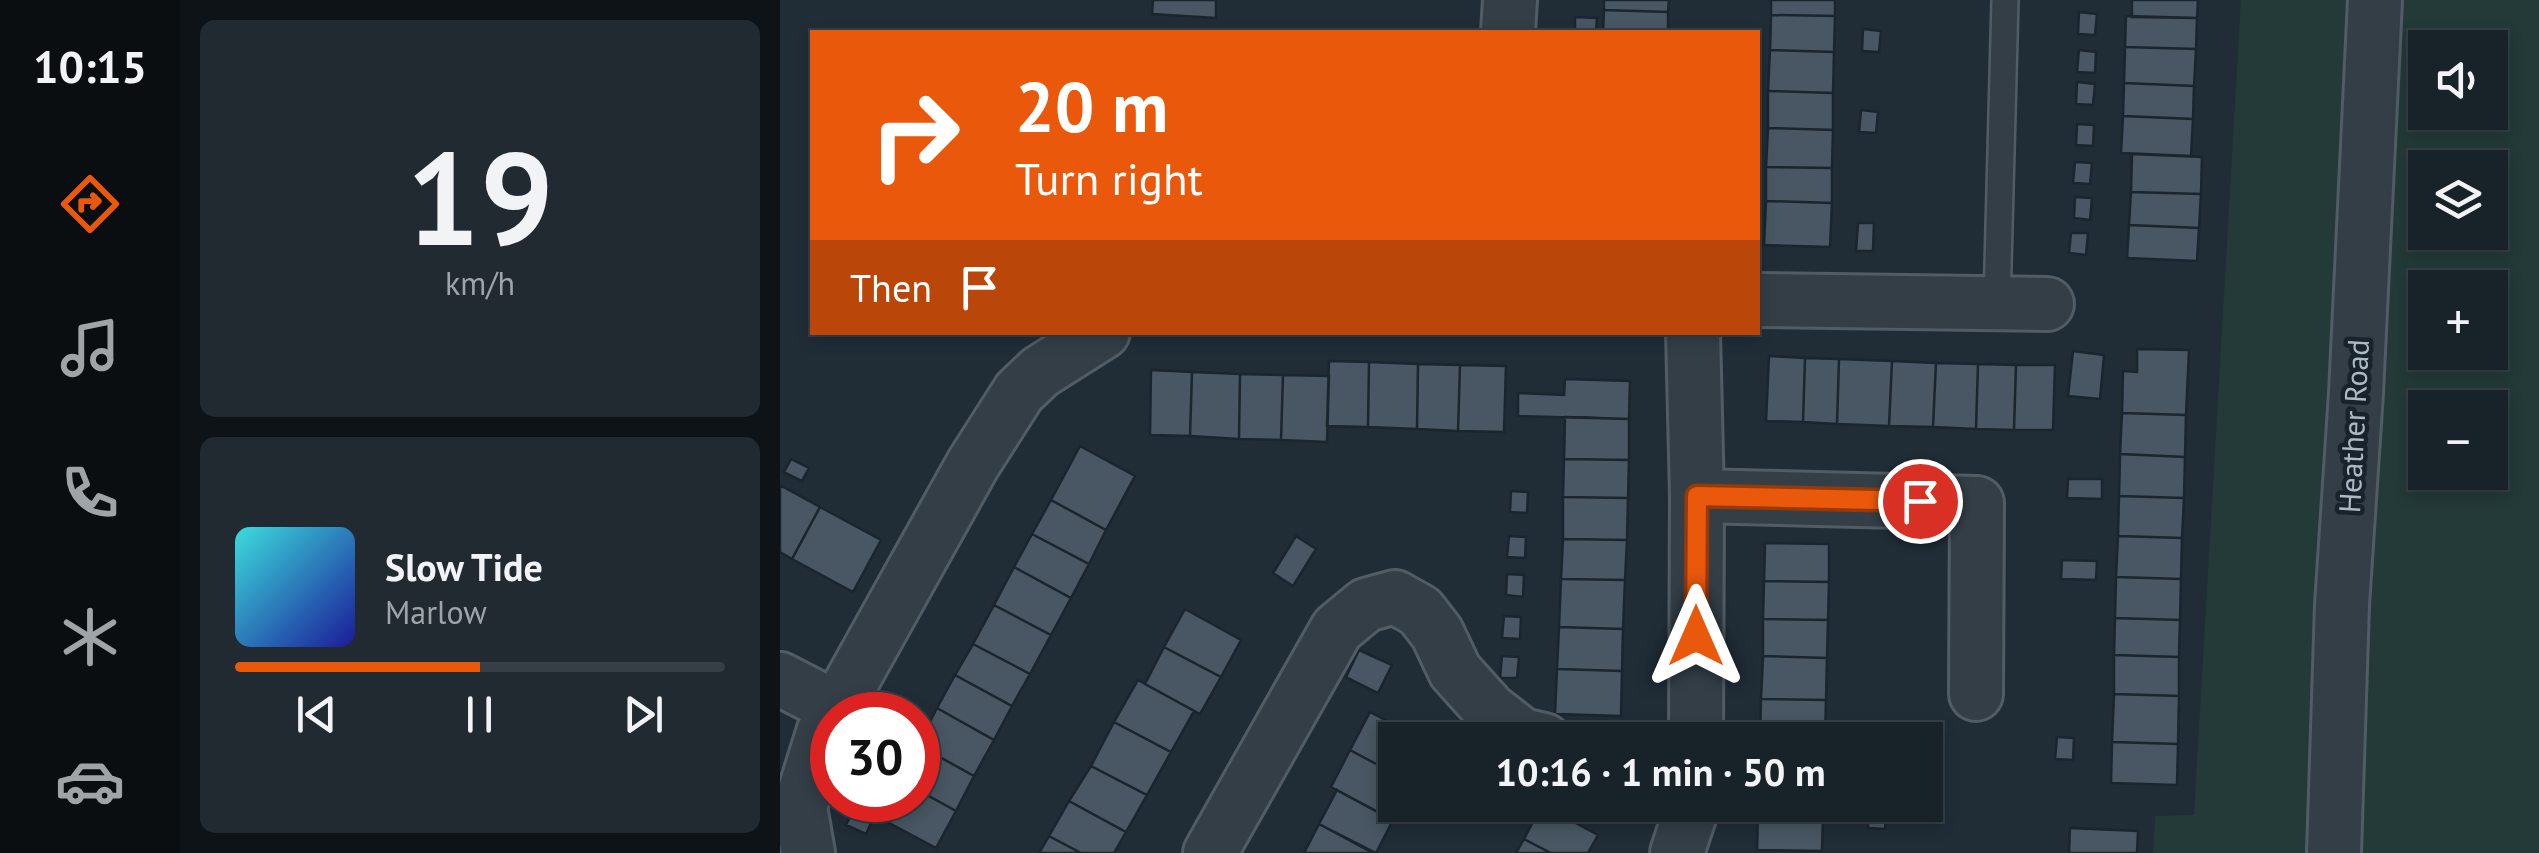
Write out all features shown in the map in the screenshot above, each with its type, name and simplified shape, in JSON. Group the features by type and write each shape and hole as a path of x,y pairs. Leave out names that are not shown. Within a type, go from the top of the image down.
{"street":[{"path":"1508,30 1510,0"},
{"name":"Heather Road","path":"2334,853 2342,605 2375,0"},
{"path":"1760,300 2022,304"},
{"path":"845,692 973,464 1019,392 1040,372 1098,335"},
{"path":"1693,335 1696,722"},
{"path":"1697,496 1977,503 1976,694"},
{"path":"1210,853 1336,628 1366,604 1395,597 1420,611 1455,671 1506,722"},
{"path":"780,679 810,695"},
{"path":"808,853 800,807 810,773"},
{"path":"1677,853 1687,822"}],"lane":[{"path":"2005,0 2022,304"}],"green space":[{"path":"2241,0 2539,0 2539,853 2153,853 2155,816 2194,815"}],"building":[{"path":"1153,0 1216,0 1216,18 1152,14"},
{"path":"1604,0 1669,0 1668,12 1604,10"},
{"path":"1771,0 1835,0 1835,16 1771,15"},
{"path":"2132,0 2198,0 2197,18 2132,17"},
{"path":"1604,10 1668,12 1668,30 1603,30"},
{"path":"2079,12 2097,14 2095,35 2078,34"},
{"path":"1771,15 1835,16 1834,52 1770,50"},
{"path":"2126,16 2197,18 2196,49 2125,47"},
{"path":"1575,17 1597,18 1596,30 1575,30"},
{"path":"1863,29 1881,31 1879,52 1862,51"},
{"path":"2125,47 2196,49 2194,86 2124,83"},
{"path":"1770,50 1834,52 1833,93 1768,91"},
{"path":"2079,50 2096,52 2095,73 2077,72"},
{"path":"2077,82 2095,84 2093,105 2076,104"},
{"path":"2124,83 2194,86 2193,119 2123,116"},
{"path":"1768,91 1833,93 1833,130 1768,128"},
{"path":"1861,110 1878,112 1876,133 1859,132"},
{"path":"2123,116 2193,119 2191,156 2121,153"},
{"path":"2077,124 2094,125 2093,146 2076,145"},
{"path":"1768,128 1833,130 1832,168 1766,167"},
{"path":"2132,154 2202,157 2201,194 2131,192"},
{"path":"2075,162 2092,163 2090,184 2073,183"},
{"path":"1766,167 1832,168 1832,203 1766,201"},
{"path":"2131,192 2201,194 2199,228 2129,225"},
{"path":"2075,197 2092,198 2090,220 2074,218"},
{"path":"1766,201 1832,203 1830,247 1764,245"},
{"path":"1858,223 1874,223 1873,251 1856,251"},
{"path":"2129,225 2199,228 2197,261 2127,258"},
{"path":"2071,233 2088,233 2086,255 2069,253"},
{"path":"2137,349 2189,350 2186,415 2122,413 2123,371 2137,372"},
{"path":"2073,351 2104,355 2100,399 2068,396"},
{"path":"1769,356 1805,358 1803,422 1766,421"},
{"path":"1805,358 1839,359 1837,424 1803,422"},
{"path":"1839,359 1892,361 1889,426 1837,424"},
{"path":"1329,361 1369,362 1368,427 1327,426"},
{"path":"1892,361 1936,363 1933,427 1889,426"},
{"path":"1369,362 1418,364 1417,429 1368,427"},
{"path":"1936,363 1978,364 1976,429 1933,427"},
{"path":"1418,364 1460,365 1458,431 1417,429"},
{"path":"1978,364 2016,365 2014,430 1976,429"},
{"path":"1460,365 1506,366 1504,432 1458,431"},
{"path":"2016,365 2055,365 2053,430 2014,430"},
{"path":"1151,370 1192,372 1190,436 1150,435"},
{"path":"1192,372 1240,374 1239,439 1190,436"},
{"path":"1240,374 1283,375 1281,440 1239,439"},
{"path":"1283,375 1329,376 1327,442 1281,440"},
{"path":"1565,379 1630,381 1629,419 1518,416 1518,393 1564,395"},
{"path":"2122,413 2186,415 2185,457 2120,454"},
{"path":"1565,417 1629,419 1629,460 1564,459"},
{"path":"1080,446 1135,476 1106,530 1051,500"},
{"path":"2120,454 2185,457 2184,498 2119,496"},
{"path":"791,459 809,468 802,481 784,472"},
{"path":"1564,459 1629,460 1628,498 1563,497"},
{"path":"2068,479 2102,479 2102,499 2067,498"},
{"path":"780,485 820,507 792,559 780,552"},
{"path":"1511,491 1528,492 1527,513 1510,512"},
{"path":"2119,496 2184,498 2182,538 2118,536"},
{"path":"1563,497 1628,498 1627,540 1563,539"},
{"path":"1051,500 1106,530 1089,564 1032,534"},
{"path":"820,507 881,540 853,592 792,559"},
{"path":"1032,534 1089,564 1071,598 1014,567"},
{"path":"1296,536 1316,549 1293,586 1273,573"},
{"path":"1509,536 1526,537 1525,558 1507,557"},
{"path":"2118,536 2182,538 2181,579 2116,577"},
{"path":"1563,539 1627,540 1625,580 1561,579"},
{"path":"1765,543 1829,544 1829,582 1764,581"},
{"path":"2062,560 2097,561 2096,580 2061,579"},
{"path":"1014,567 1071,598 1051,635 994,605"},
{"path":"1507,574 1524,575 1523,597 1506,595"},
{"path":"2116,577 2181,579 2180,620 2115,618"},
{"path":"1561,579 1625,580 1623,629 1559,627"},
{"path":"1764,581 1829,582 1828,620 1763,619"},
{"path":"994,605 1051,635 1030,674 973,644"},
{"path":"1185,609 1241,640 1221,677 1164,647"},
{"path":"1504,616 1521,617 1520,639 1502,638"},
{"path":"2115,618 2180,620 2179,657 2114,655"},
{"path":"1763,619 1828,620 1827,658 1763,656"},
{"path":"1559,627 1623,629 1622,671 1557,669"},
{"path":"973,644 1030,674 1012,706 955,675"},
{"path":"1164,647 1221,677 1200,714 1145,684"},
{"path":"1359,650 1392,665 1378,693 1346,677"},
{"path":"2114,655 2179,657 2179,696 2114,694"},
{"path":"1502,656 1519,657 1517,678 1500,678"},
{"path":"1763,656 1827,658 1826,700 1761,699"},
{"path":"1557,669 1622,671 1621,716 1555,714"},
{"path":"955,675 1012,706 994,740 940,710"},
{"path":"1138,680 1194,711 1171,752 1114,722"},
{"path":"2114,694 2179,696 2178,744 2112,742"},
{"path":"1761,699 1826,700 1825,722 1760,722"},
{"path":"940,710 994,740 974,776 940,757"},
{"path":"1370,712 1389,722 1378,722 1378,765 1350,750"},
{"path":"1114,722 1171,752 1147,795 1091,766"},
{"path":"2057,737 2074,738 2073,760 2055,759"},
{"path":"2112,742 2178,744 2177,785 2111,783"},
{"path":"1350,750 1378,765 1378,812 1331,787"},
{"path":"940,757 974,776 956,811 940,802"},
{"path":"1091,766 1147,795 1126,832 1069,801"},
{"path":"1337,790 1378,812 1378,822 1392,822 1376,853 1319,824"},
{"path":"1069,801 1126,832 1114,853 1081,853 1049,836"},
{"path":"940,802 956,811 936,848 887,822 940,822"},
{"path":"848,822 872,822 866,834 846,825"},
{"path":"1533,822 1574,822 1598,835 1588,853 1551,853 1524,839"},
{"path":"1758,822 1823,822 1822,851 1757,850"},
{"path":"1868,822 1886,822 1885,829 1868,828"},
{"path":"1319,824 1373,853 1304,853"},
{"path":"2070,828 2138,831 2137,853 2069,853"},
{"path":"1049,836 1081,853 1039,853"},
{"path":"1524,839 1551,853 1516,853"}],"route":[{"path":"1696,636 1697,496 1920,501"}]}
